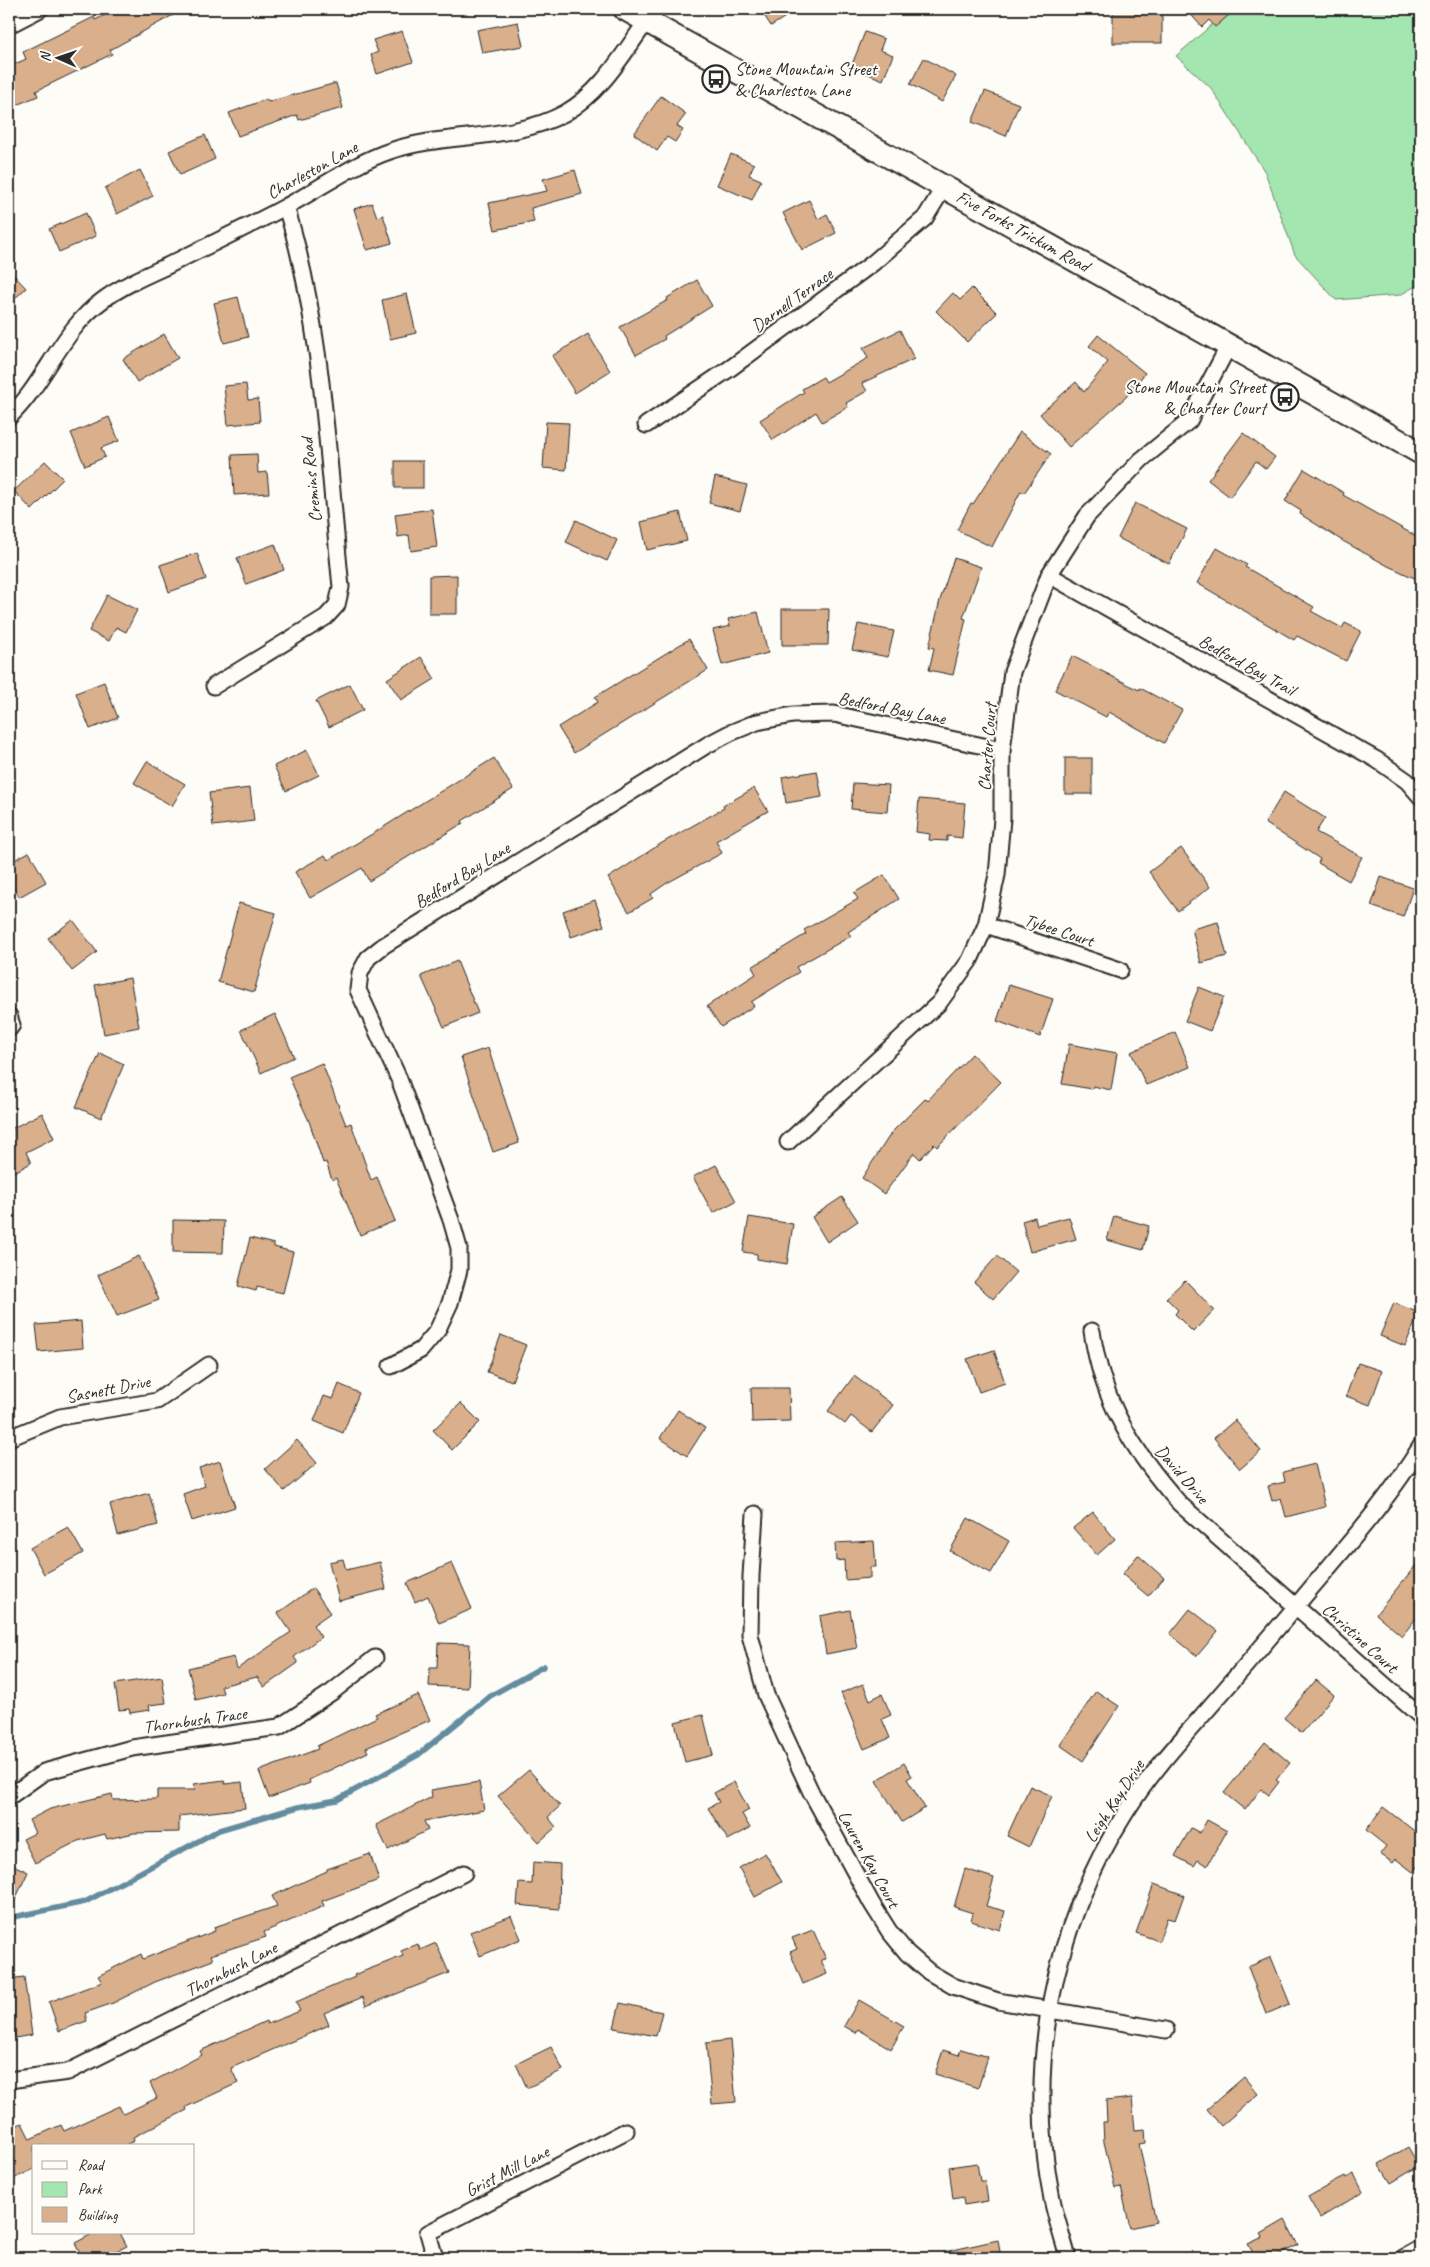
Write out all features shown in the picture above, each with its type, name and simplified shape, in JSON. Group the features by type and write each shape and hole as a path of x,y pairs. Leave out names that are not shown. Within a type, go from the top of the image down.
{"main road":[{"name":"Five Forks Trickum Road","path":"625,9 651,15 944,187 1421,454"}],"street":[{"path":"9,25 40,9"},
{"name":"Charleston Lane","path":"9,417 22,404 76,324 103,300 142,278 286,207 350,168 390,151 428,141 536,125 566,112 613,71 632,38 651,15"},
{"name":"Darnell Terrace","path":"646,425 732,367 873,263 925,218 944,187"},
{"name":"Cremins Road","path":"214,686 326,618 337,605 341,587 309,303 299,250 286,207"},
{"name":"Charter Court","path":"788,1142 939,1003 970,960 986,925 998,875 1002,819 1002,750 1012,672 1049,575 1087,516 1141,460 1189,421 1228,347"},
{"name":"Bedford Bay Trail","path":"1049,575 1377,760 1407,781 1421,797"},
{"name":"Bedford Bay Lane","path":"391,1366 421,1350 437,1331 450,1303 459,1270 459,1248 451,1220 399,1079 358,990 360,973 368,958 382,946 707,745 757,722 793,715 834,714 1002,750"},
{"name":"Tybee Court","path":"986,925 1120,970"},
{"path":"9,1016 12,1024 9,1029"},
{"name":"David Drive","path":"1092,1331 1096,1361 1102,1382 1137,1451 1155,1476 1180,1504 1296,1606"},
{"name":"Sasnett Drive","path":"9,1438 60,1417 157,1402 209,1366"},
{"name":"Leigh Kay Drive","path":"1068,2258 1052,2201 1045,2159 1042,2105 1044,2037 1048,2010 1064,1941 1094,1866 1127,1810 1164,1759 1377,1511 1421,1446"},
{"name":"Lauren Kay Court","path":"755,1514 750,1635 766,1695 811,1792 888,1931 907,1953 929,1972 953,1986 998,2001 1166,2030"},
{"name":"Christine Court","path":"1296,1606 1421,1717"},
{"name":"Thornbush Trace","path":"9,1797 44,1772 132,1748 279,1727 332,1692 375,1658"},
{"name":"Thornbush Lane","path":"9,2080 68,2072 464,1873"},
{"name":"Grist Mill Lane","path":"435,2258 428,2233 626,2131"},
{"path":"1403,2258 1421,2248"}],"green space":[{"path":"1230,9 1421,9 1421,283 1400,295 1336,300 1295,255 1265,172 1211,88 1176,56"}],"building":[{"path":"117,9 184,9 110,50 112,54 36,91 38,96 9,108 9,67 26,59 23,52 94,17 95,20"},
{"path":"760,9 798,9 771,26"},
{"path":"1113,9 1162,9 1162,43 1113,43"},
{"path":"1186,9 1236,9 1215,27 1209,20 1202,27"},
{"path":"518,22 523,46 482,53 477,30"},
{"path":"402,31 413,62 377,74 371,55 378,52 373,40"},
{"path":"865,32 884,39 880,50 893,55 883,80 851,67"},
{"path":"924,58 956,76 942,102 910,84"},
{"path":"336,83 343,108 299,120 297,115 238,136 229,113 267,99 268,102"},
{"path":"985,91 1019,104 1006,136 972,122"},
{"path":"661,96 686,114 677,126 683,130 675,142 667,137 657,151 634,134"},
{"path":"205,135 215,159 180,175 169,151"},
{"path":"731,154 754,164 749,175 761,180 752,200 717,185"},
{"path":"140,170 153,196 117,214 105,188"},
{"path":"575,170 582,194 531,208 534,222 495,230 489,203 547,191 543,179"},
{"path":"809,200 818,219 827,214 836,233 802,250 783,213"},
{"path":"372,203 377,217 383,215 392,243 367,250 354,209"},
{"path":"86,213 96,236 59,252 49,229"},
{"path":"9,270 26,288 9,304"},
{"path":"697,280 712,306 664,336 665,339 636,355 620,327 668,300 667,298"},
{"path":"972,288 997,313 967,342 936,311 953,293 960,300"},
{"path":"407,294 416,333 390,339 382,300"},
{"path":"238,297 248,337 224,343 214,303"},
{"path":"900,330 914,359 862,383 867,391 846,403 848,407 822,422 816,412 773,440 760,420 804,392 802,389 823,377 826,382 868,358 863,348"},
{"path":"164,334 178,358 137,382 123,359"},
{"path":"588,334 610,371 575,393 552,356"},
{"path":"1098,335 1145,373 1126,397 1069,447 1040,414 1076,382 1084,392 1108,362 1089,346"},
{"path":"246,384 248,400 258,399 260,422 228,425 224,386"},
{"path":"109,417 119,441 101,448 105,457 85,466 71,433"},
{"path":"546,422 569,423 566,470 543,468"},
{"path":"1020,432 1051,454 1024,493 1021,491 992,547 957,530 971,503 973,504"},
{"path":"1243,433 1275,457 1266,469 1256,461 1230,497 1208,480"},
{"path":"257,454 258,473 267,472 269,493 234,495 232,455"},
{"path":"45,461 63,479 32,510 14,491"},
{"path":"395,461 423,461 423,488 395,488"},
{"path":"1304,469 1344,493 1343,495 1421,539 1421,581 1388,566 1341,540 1300,514 1301,511 1285,501"},
{"path":"715,477 747,485 740,511 709,503"},
{"path":"1135,503 1187,529 1169,564 1118,538"},
{"path":"432,509 437,547 411,551 409,535 398,537 395,514"},
{"path":"680,512 687,541 647,550 641,522"},
{"path":"576,520 617,540 607,561 566,542"},
{"path":"275,544 284,570 246,584 237,558"},
{"path":"1217,548 1247,565 1245,567 1314,607 1311,611 1342,628 1345,623 1361,631 1346,661 1297,636 1294,640 1197,583"},
{"path":"197,553 206,579 169,592 160,565"},
{"path":"954,558 981,567 963,618 966,619 953,675 929,670 934,648 929,647 940,600"},
{"path":"457,575 457,614 429,614 429,576"},
{"path":"107,595 137,610 126,632 116,627 109,641 89,631"},
{"path":"782,609 829,609 828,645 782,645"},
{"path":"758,612 768,653 722,665 713,630 730,626 728,619"},
{"path":"858,624 894,631 888,657 852,650"},
{"path":"689,639 708,670 574,753 558,727 598,702 595,697"},
{"path":"1072,656 1182,710 1164,743 1109,712 1106,717 1055,690"},
{"path":"421,657 435,679 401,700 387,679"},
{"path":"104,682 118,718 90,729 76,693"},
{"path":"350,684 363,710 329,727 316,701"},
{"path":"307,750 319,775 286,791 274,766"},
{"path":"494,758 513,789 462,821 463,823 369,881 362,868 310,898 295,872 325,855 328,860"},
{"path":"1065,758 1092,758 1092,794 1065,794"},
{"path":"147,761 185,784 172,806 134,783"},
{"path":"817,771 822,797 786,803 782,777"},
{"path":"853,783 889,785 887,812 851,809"},
{"path":"250,788 254,821 213,826 209,793"},
{"path":"754,788 768,811 716,841 722,853 667,883 651,894 653,898 629,912 608,878"},
{"path":"1284,792 1325,818 1316,832 1362,857 1349,881 1318,863 1320,859 1265,823"},
{"path":"919,799 965,803 962,838 947,836 947,841 929,840 930,834 916,832"},
{"path":"1181,848 1210,887 1178,911 1149,872"},
{"path":"29,852 46,882 19,897 9,879 9,863"},
{"path":"884,875 899,899 848,932 851,936 796,967 799,972 751,1002 754,1006 721,1027 707,1006 756,974 752,967 806,934 804,930 858,899 854,893"},
{"path":"1381,877 1413,888 1403,917 1371,906"},
{"path":"595,900 604,926 571,937 563,911"},
{"path":"239,903 276,913 254,992 218,982"},
{"path":"73,920 97,952 72,971 48,938"},
{"path":"1218,922 1227,956 1201,963 1192,929"},
{"path":"457,961 478,1013 444,1027 421,976"},
{"path":"130,978 139,1027 104,1034 95,985"},
{"path":"1009,985 1053,999 1040,1037 997,1021"},
{"path":"1199,987 1224,997 1210,1031 1185,1021"},
{"path":"275,1014 294,1057 261,1073 241,1030"},
{"path":"1175,1032 1190,1067 1146,1085 1131,1052"},
{"path":"1069,1044 1117,1053 1111,1090 1093,1086 1092,1089 1062,1084"},
{"path":"488,1048 519,1143 493,1152 461,1057"},
{"path":"100,1053 124,1064 101,1118 76,1107"},
{"path":"972,1054 1001,1082 937,1147 934,1144 920,1159 914,1153 884,1194 862,1178 892,1132 926,1098 928,1100"},
{"path":"322,1063 346,1125 351,1123 371,1180 377,1177 395,1221 360,1235 336,1178 332,1180 326,1162 323,1163 309,1121 289,1077"},
{"path":"42,1113 54,1138 26,1152 31,1163 9,1175 9,1130"},
{"path":"716,1165 736,1201 713,1213 693,1177"},
{"path":"842,1197 858,1221 827,1242 812,1217"},
{"path":"1114,1216 1149,1226 1143,1250 1107,1240"},
{"path":"749,1217 793,1224 787,1264 757,1259 757,1254 743,1252"},
{"path":"1035,1217 1037,1225 1069,1217 1076,1239 1030,1252 1022,1221"},
{"path":"173,1220 224,1221 223,1253 173,1252"},
{"path":"250,1238 274,1244 274,1247 293,1252 283,1293 257,1287 256,1291 238,1286"},
{"path":"139,1256 159,1300 117,1316 98,1275"},
{"path":"997,1256 1016,1272 993,1299 974,1282"},
{"path":"1185,1280 1214,1310 1193,1332 1175,1314 1178,1310 1166,1298"},
{"path":"1394,1303 1419,1313 1405,1346 1380,1336"},
{"path":"81,1321 83,1348 39,1352 36,1325"},
{"path":"501,1335 526,1345 512,1381 487,1372"},
{"path":"994,1350 1005,1383 979,1392 967,1359"},
{"path":"1358,1363 1382,1371 1370,1405 1346,1396"},
{"path":"854,1376 893,1405 872,1432 851,1416 845,1424 828,1411"},
{"path":"339,1384 359,1393 343,1433 314,1421 324,1396 333,1399"},
{"path":"751,1388 789,1388 790,1421 752,1422"},
{"path":"461,1403 480,1422 452,1450 433,1430"},
{"path":"678,1410 705,1428 687,1456 660,1438"},
{"path":"1235,1420 1261,1451 1240,1469 1214,1438"},
{"path":"297,1440 317,1463 284,1491 265,1469"},
{"path":"220,1461 235,1507 192,1521 183,1494 205,1486 199,1468"},
{"path":"1315,1464 1325,1507 1286,1517 1281,1498 1272,1501 1268,1486 1285,1482 1283,1472"},
{"path":"149,1493 158,1525 118,1535 110,1504"},
{"path":"1093,1512 1115,1539 1097,1555 1073,1528"},
{"path":"968,1518 1009,1541 991,1573 950,1551"},
{"path":"68,1527 83,1553 44,1574 30,1548"},
{"path":"874,1541 876,1567 870,1567 870,1578 845,1580 844,1560 836,1561 835,1543"},
{"path":"1138,1555 1164,1578 1148,1596 1122,1574"},
{"path":"343,1559 346,1570 380,1562 386,1589 339,1601 329,1562"},
{"path":"1421,1559 1421,1612 1402,1636 1376,1614"},
{"path":"452,1563 472,1609 439,1623 428,1596 415,1602 407,1583"},
{"path":"313,1588 330,1613 313,1625 321,1637 294,1657 298,1663 264,1687 257,1677 221,1686 223,1693 196,1700 188,1668 234,1657 237,1669 291,1632 278,1613"},
{"path":"1190,1609 1218,1631 1197,1656 1170,1634"},
{"path":"850,1610 857,1648 826,1654 820,1616"},
{"path":"438,1643 470,1644 468,1688 429,1686 430,1668 437,1668"},
{"path":"162,1677 166,1703 149,1705 150,1710 130,1713 129,1709 119,1710 115,1684"},
{"path":"1316,1680 1334,1695 1302,1733 1284,1718"},
{"path":"863,1684 870,1700 882,1694 891,1715 882,1719 890,1738 864,1749 841,1693"},
{"path":"1096,1691 1119,1706 1083,1761 1060,1745"},
{"path":"418,1695 430,1720 366,1748 368,1752 309,1780 310,1783 269,1798 259,1771 318,1749 317,1746 377,1717 375,1714"},
{"path":"703,1715 713,1755 685,1762 675,1722"},
{"path":"1265,1742 1290,1763 1276,1780 1279,1782 1269,1795 1261,1789 1245,1810 1224,1793"},
{"path":"904,1763 912,1776 907,1779 925,1808 902,1822 876,1781"},
{"path":"529,1770 560,1806 548,1817 556,1827 539,1842 498,1796"},
{"path":"224,1780 225,1784 242,1782 245,1808 179,1816 179,1832 134,1833 107,1839 105,1834 78,1841 35,1863 23,1839 35,1833 29,1820 50,1809 112,1794 113,1800 157,1799 157,1790 195,1790 194,1784"},
{"path":"479,1782 484,1810 424,1821 428,1830 388,1850 376,1825 432,1797 431,1790"},
{"path":"734,1782 749,1810 742,1814 750,1828 728,1840 708,1808 719,1802 714,1793"},
{"path":"1030,1786 1052,1796 1029,1847 1007,1836"},
{"path":"1383,1807 1421,1836 1421,1862 1413,1872 1396,1859 1393,1863 1380,1854 1386,1846 1366,1830"},
{"path":"1207,1820 1227,1831 1207,1866 1198,1860 1194,1866 1175,1856 1191,1828 1200,1833"},
{"path":"765,1853 782,1882 755,1897 739,1868"},
{"path":"370,1854 379,1880 322,1901 324,1906 264,1932 266,1937 211,1955 213,1960 155,1982 113,2003 85,2013 87,2021 59,2031 49,2002 102,1982 98,1976 141,1954 143,1959 215,1931 214,1927 277,1906 272,1896 327,1871 327,1869"},
{"path":"533,1862 560,1864 559,1909 517,1905 519,1883 532,1884"},
{"path":"9,1863 28,1872 9,1913"},
{"path":"965,1869 994,1878 986,1906 1005,1911 1000,1930 971,1921 973,1913 954,1907"},
{"path":"1154,1884 1184,1895 1175,1920 1167,1918 1159,1941 1136,1933"},
{"path":"511,1916 521,1939 480,1956 470,1932"},
{"path":"813,1930 826,1959 821,1960 827,1974 803,1984 790,1952 797,1949 792,1938"},
{"path":"436,1943 449,1973 366,2006 363,1997 324,2013 329,2025 231,2068 238,2083 186,2107 187,2110 133,2137 134,2141 127,2144 32,2144 32,2170 9,2181 9,2129 22,2123 30,2139 61,2125 64,2131 119,2106 123,2114 157,2098 150,2083 202,2055 200,2051 266,2021 267,2024 300,2011 296,2002 355,1977 354,1975 403,1956 401,1951 418,1944 420,1950"},
{"path":"1271,1957 1290,2004 1266,2014 1248,1967"},
{"path":"24,1977 32,2035 15,2038 12,2014 9,2015 9,1979"},
{"path":"859,2000 904,2026 891,2049 858,2029 856,2033 844,2026"},
{"path":"620,2003 662,2012 656,2036 614,2028"},
{"path":"730,2040 736,2102 712,2104 706,2043"},
{"path":"551,2047 563,2070 527,2088 516,2064"},
{"path":"961,2049 988,2057 978,2088 935,2074 943,2050 959,2055"},
{"path":"1244,2077 1258,2094 1221,2126 1207,2109"},
{"path":"1132,2098 1135,2130 1145,2129 1146,2143 1139,2144 1156,2222 1130,2228 1121,2187 1115,2188 1104,2142 1103,2122 1107,2122 1106,2101"},
{"path":"1408,2147 1419,2166 1391,2183 1379,2164"},
{"path":"977,2163 980,2181 985,2181 988,2201 964,2205 963,2197 953,2199 949,2167"},
{"path":"1354,2174 1363,2192 1320,2218 1308,2197 1345,2176 1346,2178"},
{"path":"1285,2220 1298,2245 1273,2258 1256,2258 1248,2244 1263,2237 1261,2234"},
{"path":"92,2234 121,2234 127,2246 102,2258 83,2258 75,2243"},
{"path":"998,2240 1001,2258 944,2258 944,2252"}],"waterway":[{"path":"9,1918 85,1902 219,1830 298,1807 337,1800 418,1755 490,1696 544,1666"}],"place":[{"name":"Stone Mountain Street & Charleston Lane","path":"716,79"},
{"name":"Stone Mountain Street & Charter Court","path":"1285,397"}]}
